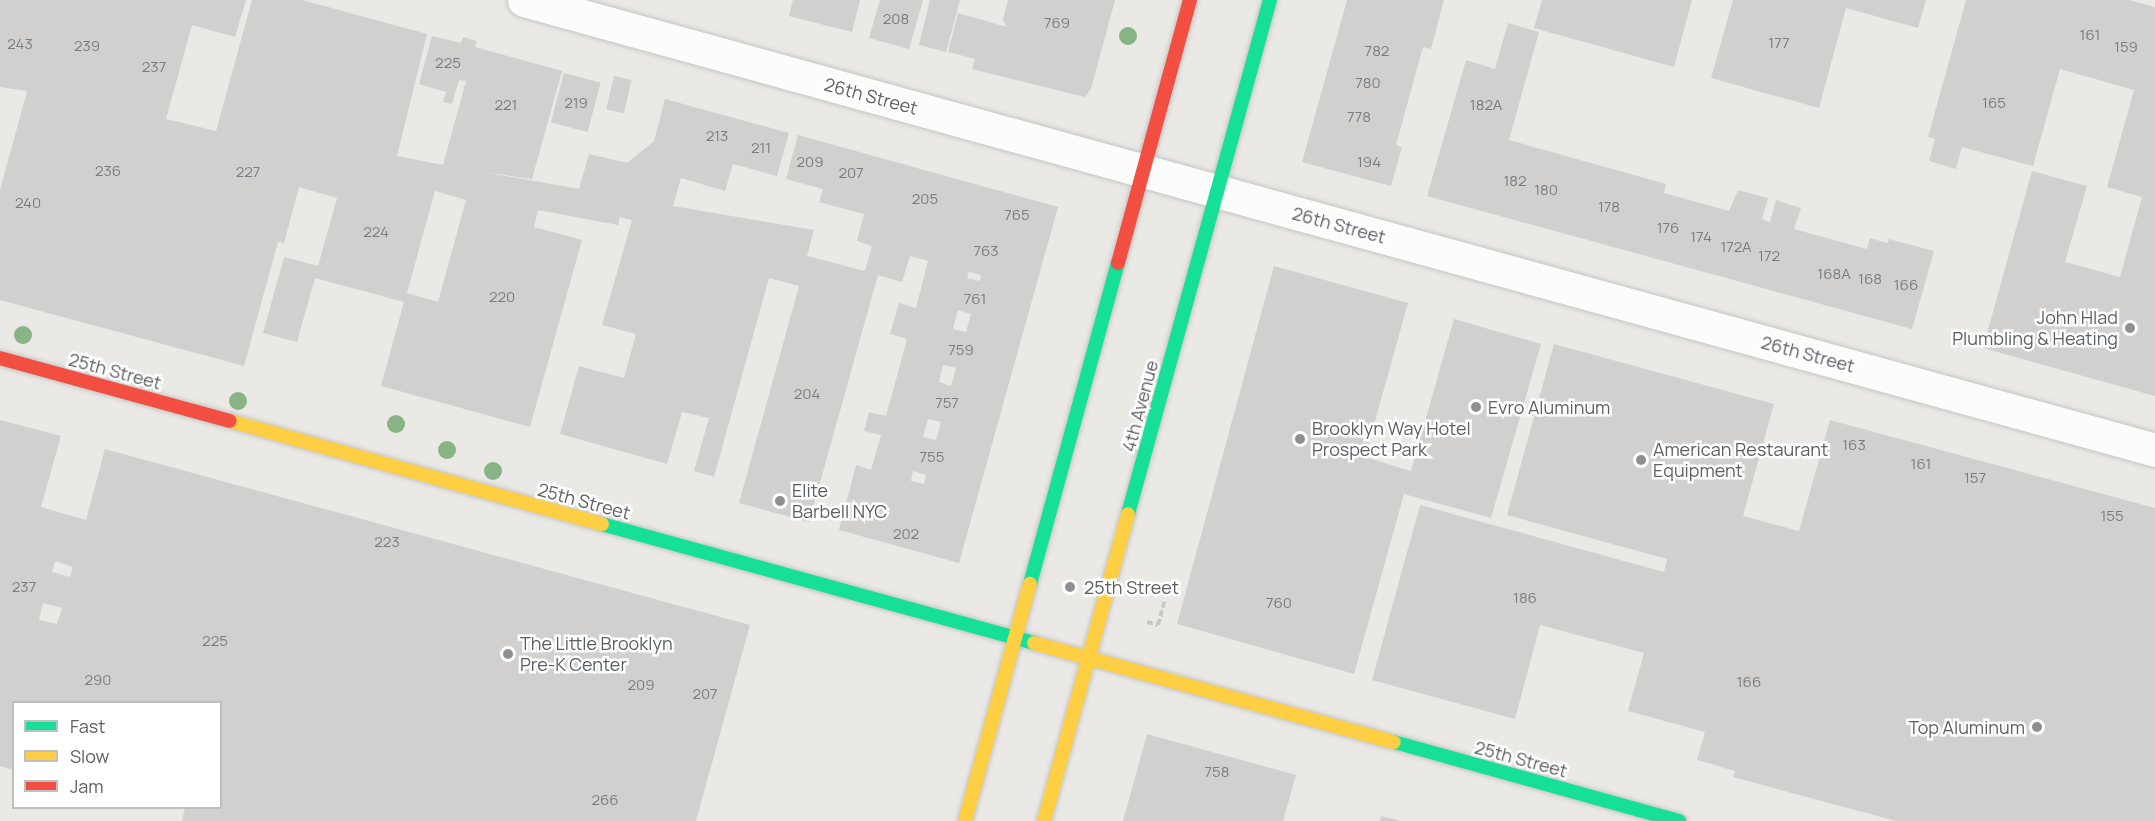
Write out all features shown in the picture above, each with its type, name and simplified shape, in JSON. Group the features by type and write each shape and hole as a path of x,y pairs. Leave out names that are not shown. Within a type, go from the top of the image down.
{"street":[{"name":"26th Street","path":"524,0 2155,450"},
{"path":"964,821 1190,0"},
{"name":"4th Avenue","path":"1044,821 1270,0"},
{"name":"25th Street","path":"0,358 1679,821"}],"path":[{"path":"1147,622 1158,625 1165,599"}],"building":[{"path":"0,0 246,0 235,37 192,25 166,119 216,131 252,0 302,0 427,34 397,156 443,165 466,81 459,80 452,104 443,102 446,92 419,84 432,36 461,43 463,37 477,41 475,47 562,71 532,179 484,172 579,189 589,154 627,163 654,141 665,99 789,133 777,176 733,164 725,191 681,178 673,206 814,230 807,256 865,271 872,246 857,241 864,214 819,202 823,189 786,179 798,135 1058,207 959,563 839,530 856,465 871,470 881,435 864,431 869,412 886,416 907,339 890,334 899,303 916,308 928,261 910,256 902,282 878,275 809,522 739,503 799,286 769,278 714,477 694,471 709,418 682,412 667,464 560,434 579,366 624,378 636,334 602,325 632,220 620,217 618,225 538,210 534,227 582,240 530,427 381,386 404,302 315,278 297,342 263,333 284,257 318,266 337,198 299,187 284,243 278,242 244,366 0,300 0,190 27,91 0,87","holes":["435,191 466,200 438,302 407,293","969,272 981,275 980,281 967,278","958,310 971,314 966,332 953,329","943,365 956,368 951,386 939,382","928,419 941,422 936,440 923,437","913,471 926,475 924,484 911,481"]},
{"path":"793,0 860,0 852,32 789,16"},
{"path":"880,0 923,0 909,49 869,38"},
{"path":"930,0 960,0 946,52 919,45"},
{"path":"1008,0 1115,0 1091,89 1085,97 972,69 975,59 948,52 958,13 1007,27 1003,20"},
{"path":"1347,0 1444,0 1431,49 1423,47 1396,145 1402,147 1391,186 1302,162"},
{"path":"1542,0 1692,0 1674,67 1534,28"},
{"path":"1733,0 1926,0 1918,28 1846,8 1819,108 1711,78"},
{"path":"1966,0 2129,0 2155,7 2155,396 1983,348 2032,171 2087,186 2065,262 2120,277 2142,197 2107,187 2134,90 2060,69 2033,166 1962,147 1956,169 1929,161 1935,139 1928,137"},
{"path":"1508,23 1539,32 1509,140 1666,184 1664,193 1729,211 1738,190 1768,198 1762,219 1770,222 1776,200 1801,208 1794,229 1867,249 1870,238 1887,243 1889,239 1934,251 1912,329 1427,196 1466,60 1495,69"},
{"path":"564,73 601,83 588,132 551,122"},
{"path":"614,76 632,80 624,113 606,109"},
{"path":"1274,266 1408,303 1365,457 1411,471 1454,319 1541,344 1491,518 1404,494 1354,674 1177,624"},
{"path":"1554,344 1774,404 1743,516 1799,531 1830,420 2155,508 2155,821 1896,821 1733,777 1735,771 1697,760 1705,732 1628,711 1644,653 1540,625 1515,719 1372,680 1420,505 1664,572 1667,559 1507,515"},
{"path":"0,420 61,436 41,507 86,520 105,449 750,625 696,821 182,821 185,809 222,809 222,701 12,701 12,769 0,766","holes":["55,561 73,567 70,577 52,572","43,603 62,608 57,624 39,620"]},
{"path":"1147,734 1296,775 1283,821 1123,821"},
{"path":"1381,816 1398,820 1398,821 1380,821"}],"traffic: fast":[{"path":"1128,514 1270,0"},
{"path":"1030,584 1118,263"},
{"path":"602,524 1034,643"},
{"path":"1394,742 1679,821"}],"traffic: slow":[{"path":"230,421 602,524"},
{"path":"1044,821 1128,514"},
{"path":"965,821 1030,584"},
{"path":"1034,643 1394,742"}],"traffic: jam":[{"path":"1118,263 1190,0"},
{"path":"0,358 230,421"}],"place":[{"name":"John Hlad Plumbling & Heating","path":"2130,328"},
{"name":"Evro Aluminum","path":"1476,407"},
{"name":"Brooklyn Way Hotel Prospect Park","path":"1300,439"},
{"name":"American Restaurant Equipment","path":"1641,460"},
{"name":"Elite Barbell NYC","path":"780,501"},
{"name":"25th Street","path":"1070,587"},
{"name":"The Little Brooklyn Pre-K Center","path":"508,654"},
{"name":"Top Aluminum","path":"2037,727"}]}
